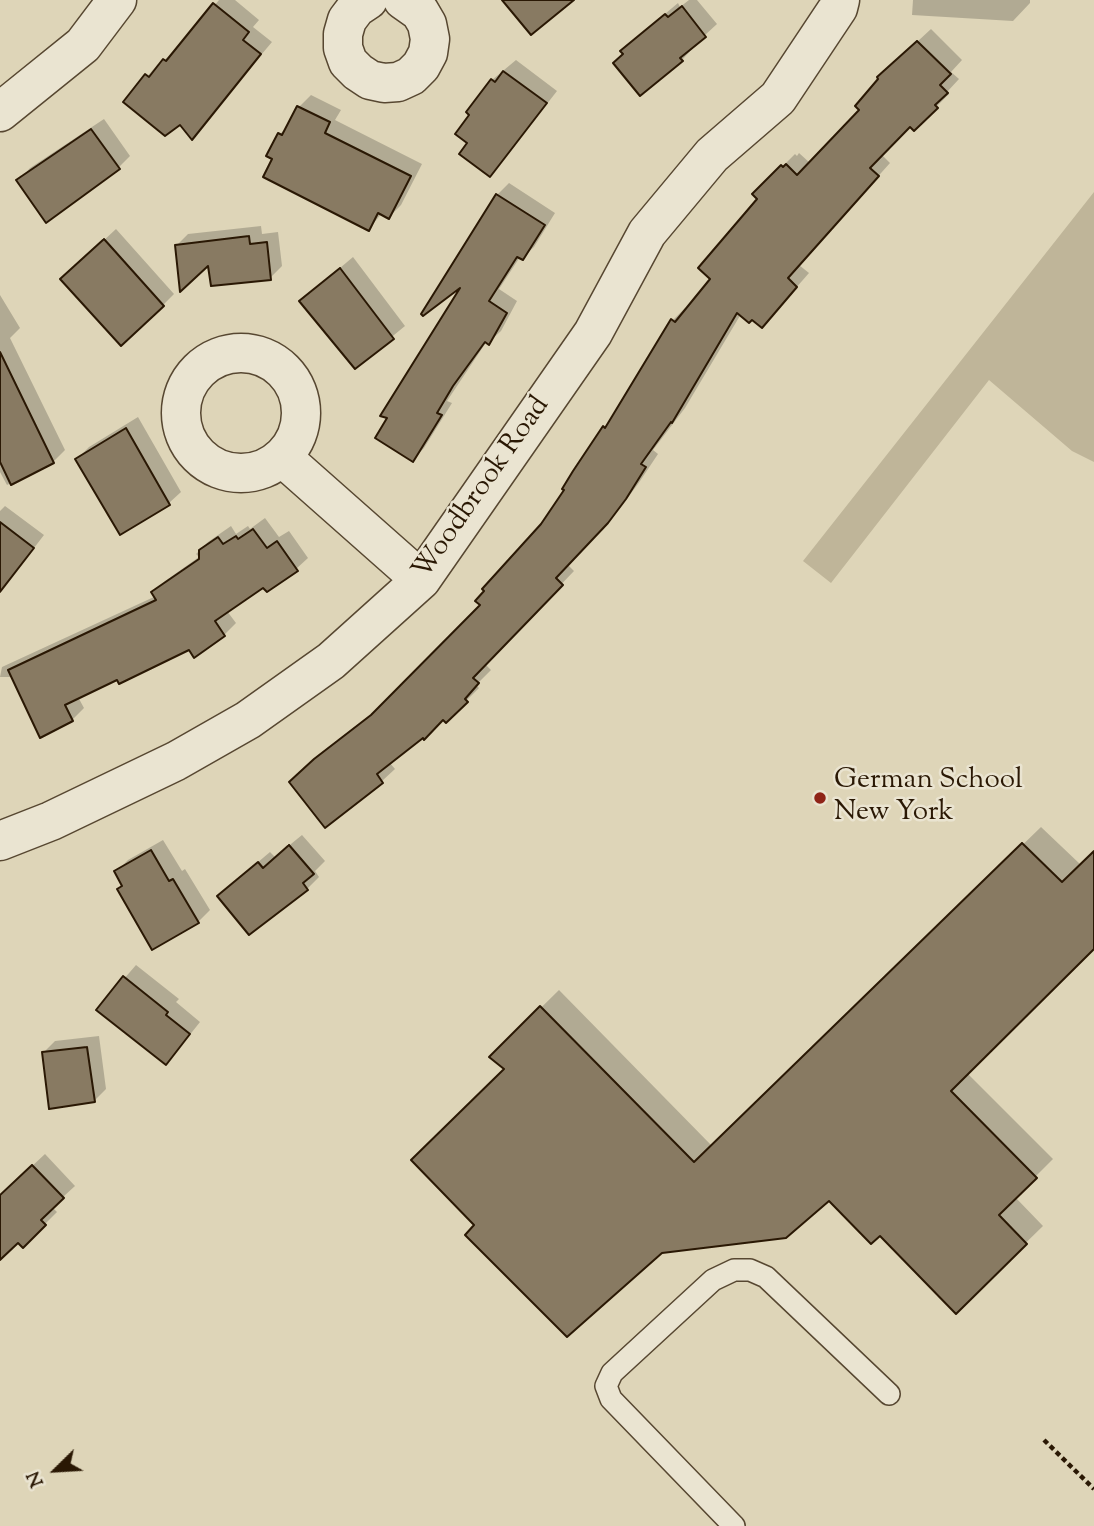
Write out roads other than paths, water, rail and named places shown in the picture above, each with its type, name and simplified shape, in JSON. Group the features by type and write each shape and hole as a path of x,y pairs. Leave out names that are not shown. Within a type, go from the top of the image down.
{"street":[{"path":"0,112 83,45 117,0"},
{"path":"354,3 343,34 348,62 369,80 384,83 398,82 411,76 428,53 430,39 427,24 420,12 403,0"},
{"name":"Woodbrook Road","path":"0,841 51,821 164,767 248,720 331,661 421,580 593,332 647,233 712,155 778,98 838,8 840,0"},
{"path":"282,457 421,580"}],"lane":[{"path":"734,1526 611,1399 606,1386 612,1373 713,1280 734,1270 750,1270 766,1277 889,1394"}],"place":[{"name":"German School New York","path":"820,798"}]}
